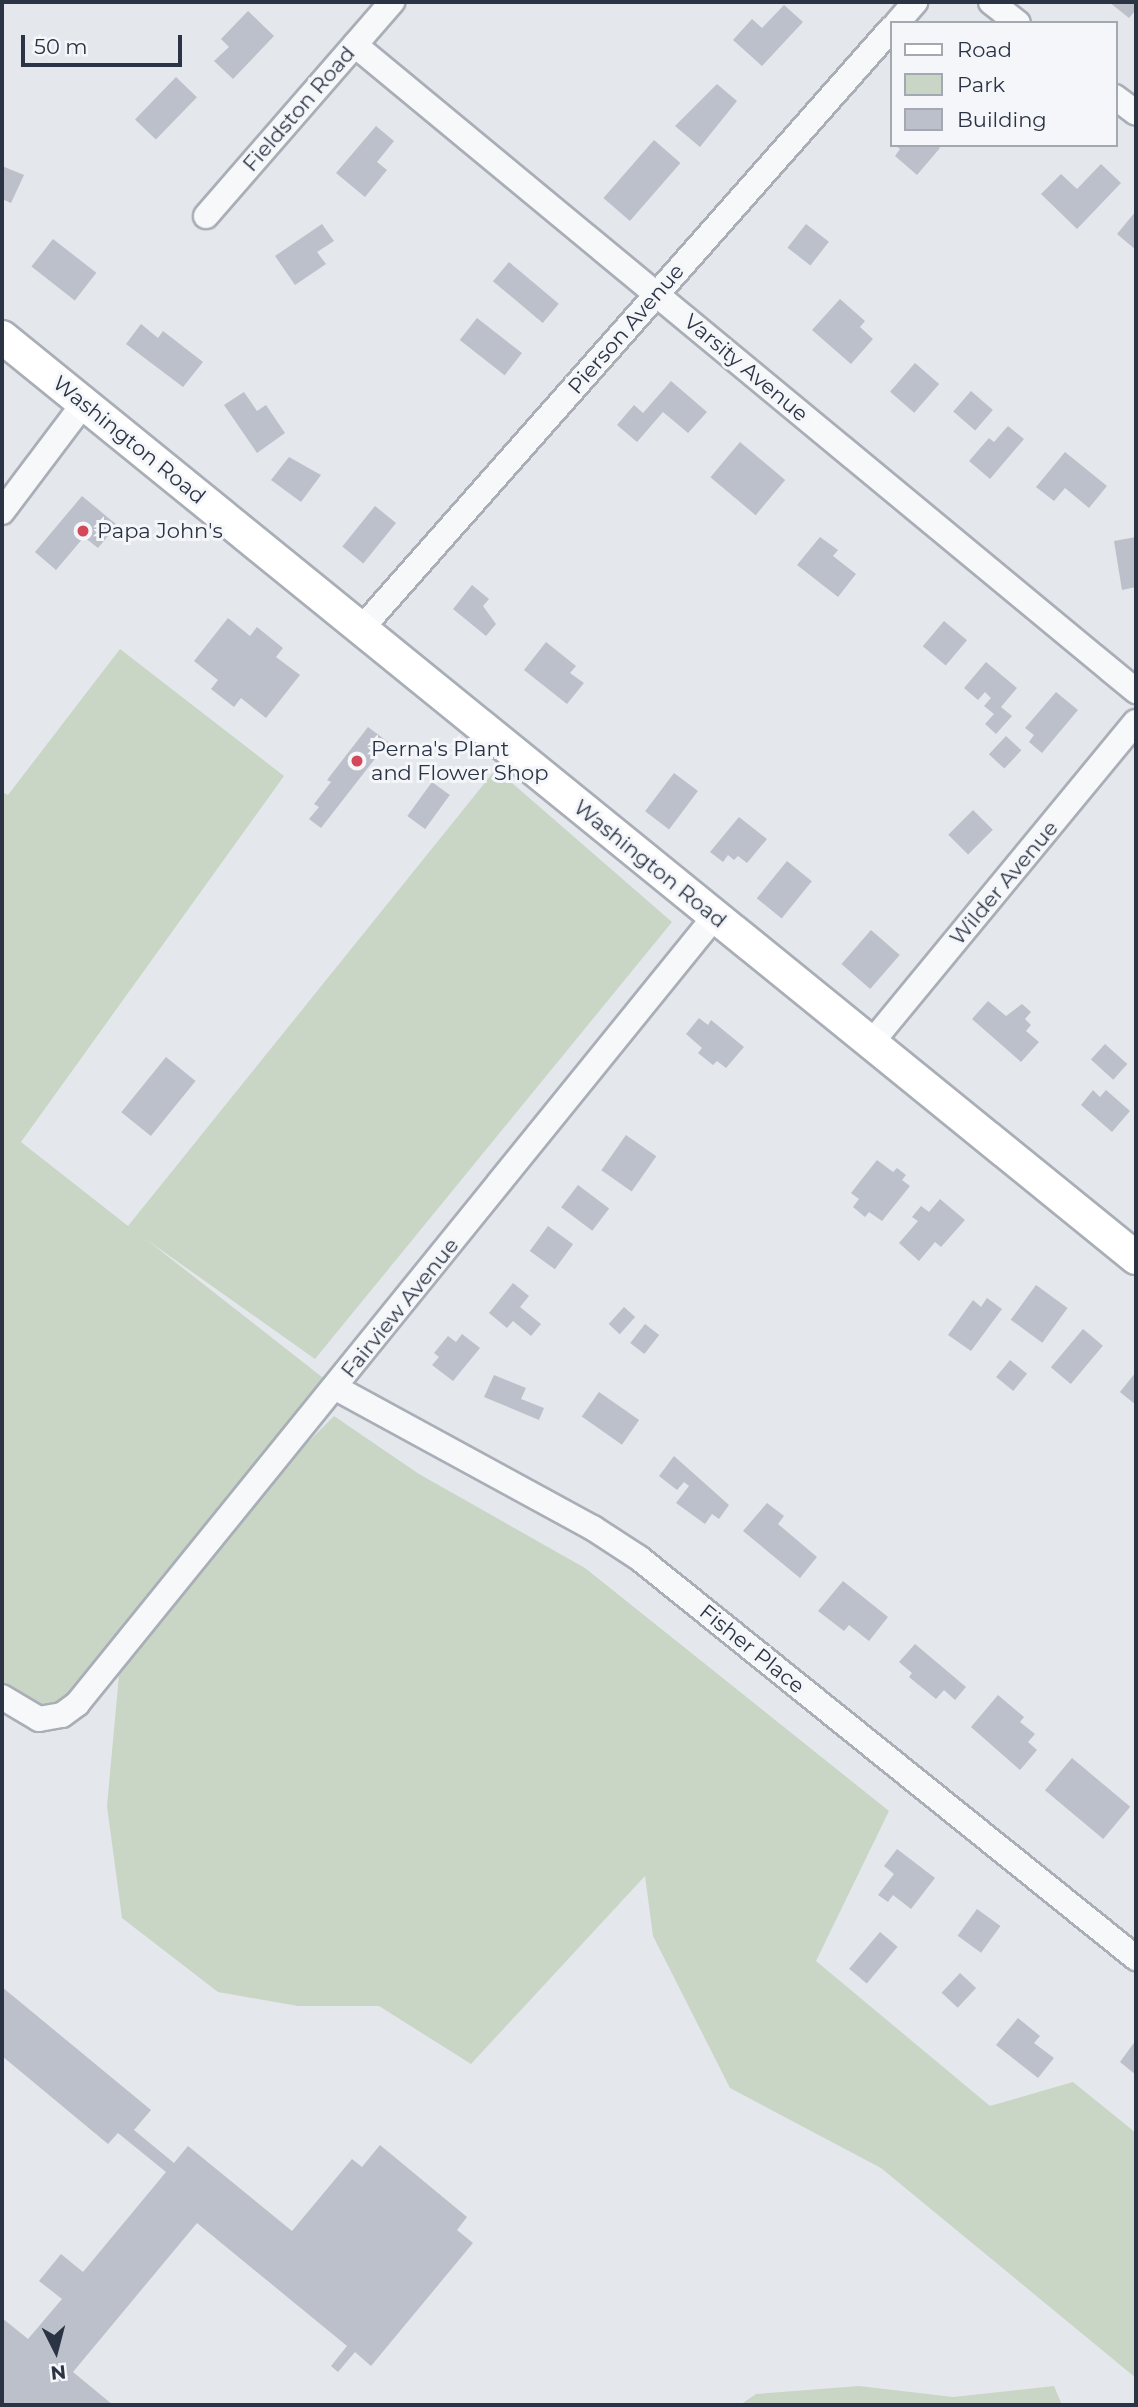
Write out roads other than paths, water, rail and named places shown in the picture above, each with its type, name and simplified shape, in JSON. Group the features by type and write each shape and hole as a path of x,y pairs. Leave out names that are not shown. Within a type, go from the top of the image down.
{"main road":[{"name":"Washington Road","path":"2,337 1136,1258"}],"street":[{"name":"Fieldston Road","path":"205,216 393,2"},
{"path":"899,21 915,2"},
{"path":"990,2 1015,21"},
{"name":"Pierson Avenue","path":"361,629 890,30"},
{"name":"Varsity Avenue","path":"355,45 1136,691"},
{"path":"1117,99 1136,113"},
{"path":"2,512 84,403"},
{"name":"Wilder Avenue","path":"871,1043 1136,722"},
{"name":"Fairview Avenue","path":"2,1697 32,1718 47,1719 70,1710 83,1698 715,916"},
{"name":"Fisher Place","path":"335,1388 593,1528 639,1558 1136,1958"}],"place":[{"name":"Papa John's","path":"83,531"},
{"name":"Perna's Plant and Flower Shop","path":"357,761"}]}
